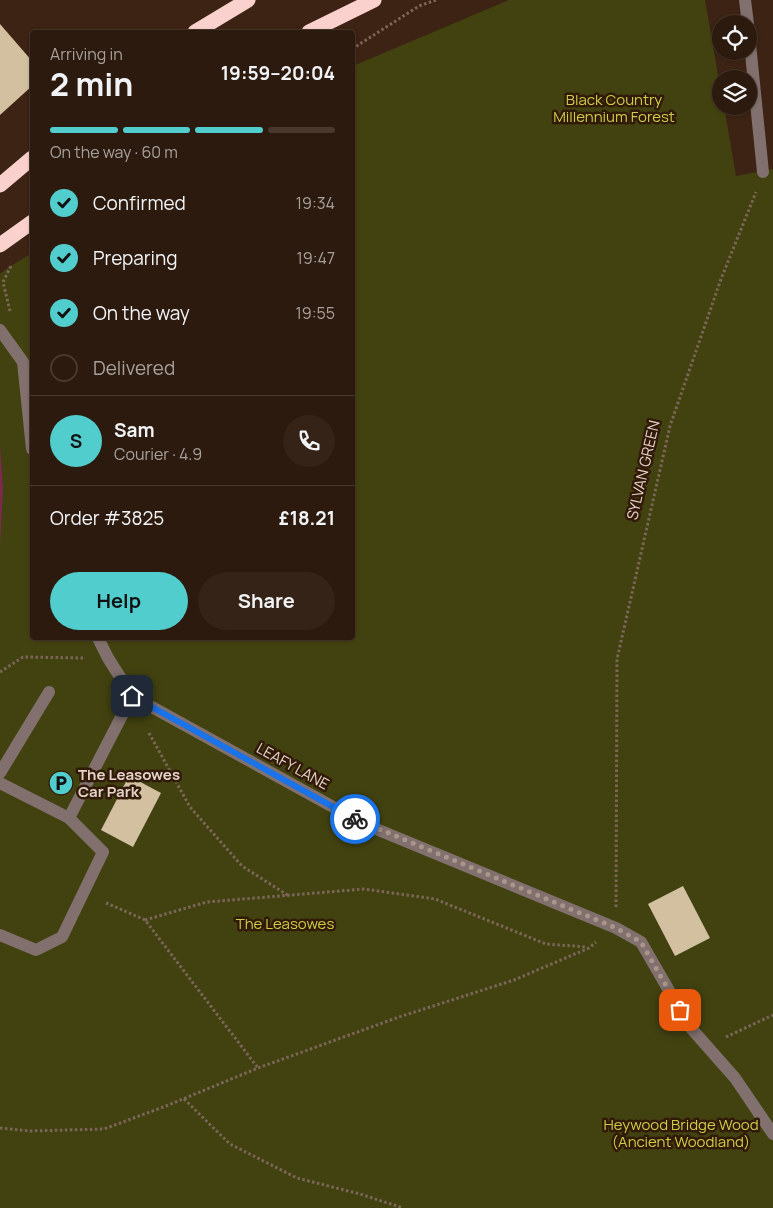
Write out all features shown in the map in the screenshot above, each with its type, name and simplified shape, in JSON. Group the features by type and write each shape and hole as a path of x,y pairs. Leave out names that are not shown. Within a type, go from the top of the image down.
{"highway":[{"path":"198,30 248,0"},
{"path":"312,30 374,0"},
{"path":"0,185 30,160"},
{"path":"0,245 30,223"}],"street":[{"path":"745,0 747,15"},
{"path":"752,60 763,172"},
{"path":"0,330 23,362 30,430"},
{"name":"LEAFY LANE","path":"99,640 132,696 364,824 616,928 641,942 690,1027 734,1078 773,1134"},
{"path":"0,773 49,692"},
{"path":"69,818 132,696"},
{"path":"0,783 69,818 103,852 62,937 36,950 0,935"}],"path":[{"path":"355,47 420,6 436,0"},
{"name":"SYLVAN GREEN","path":"616,928 617,659 670,426 720,279 763,172"},
{"path":"11,265 3,282 12,318"},
{"path":"0,672 23,657 108,658"},
{"path":"149,733 190,807 242,866 289,896"},
{"path":"145,920 208,902 364,889 435,899 546,944 589,948"},
{"path":"106,903 145,920 258,1068"},
{"path":"0,1128 30,1131 104,1129 184,1099 258,1068 399,1017 514,980 589,948 616,928"},
{"path":"706,1045 773,1015"},
{"path":"184,1099 230,1144 297,1178 360,1194 403,1208"}],"green space":[{"name":"The Leasowes","path":"509,0 705,0 712,40 712,60 715,60 717,70 712,70 712,115 726,115 736,176 773,169 773,1208 0,1208 0,274 30,254 30,640 355,640 355,65"}],"shaded area":[{"path":"0,445 3,488 0,545"}],"building":[{"path":"0,24 30,59 30,88 0,115"},
{"path":"129,776 161,793 133,847 101,830"},
{"path":"683,886 710,938 675,956 648,904"}],"way so far":[{"path":"355,819 616,928 641,942 680,1010"}],"place":[{"name":"The Leasowes Car Park","path":"61,783"}],"route":[{"path":"132,696 355,819"}],"park label":[{"name":"Black Country Millennium Forest","path":"614,108"},
{"name":"Heywood Bridge Wood (Ancient Woodland)","path":"681,1132"}]}
